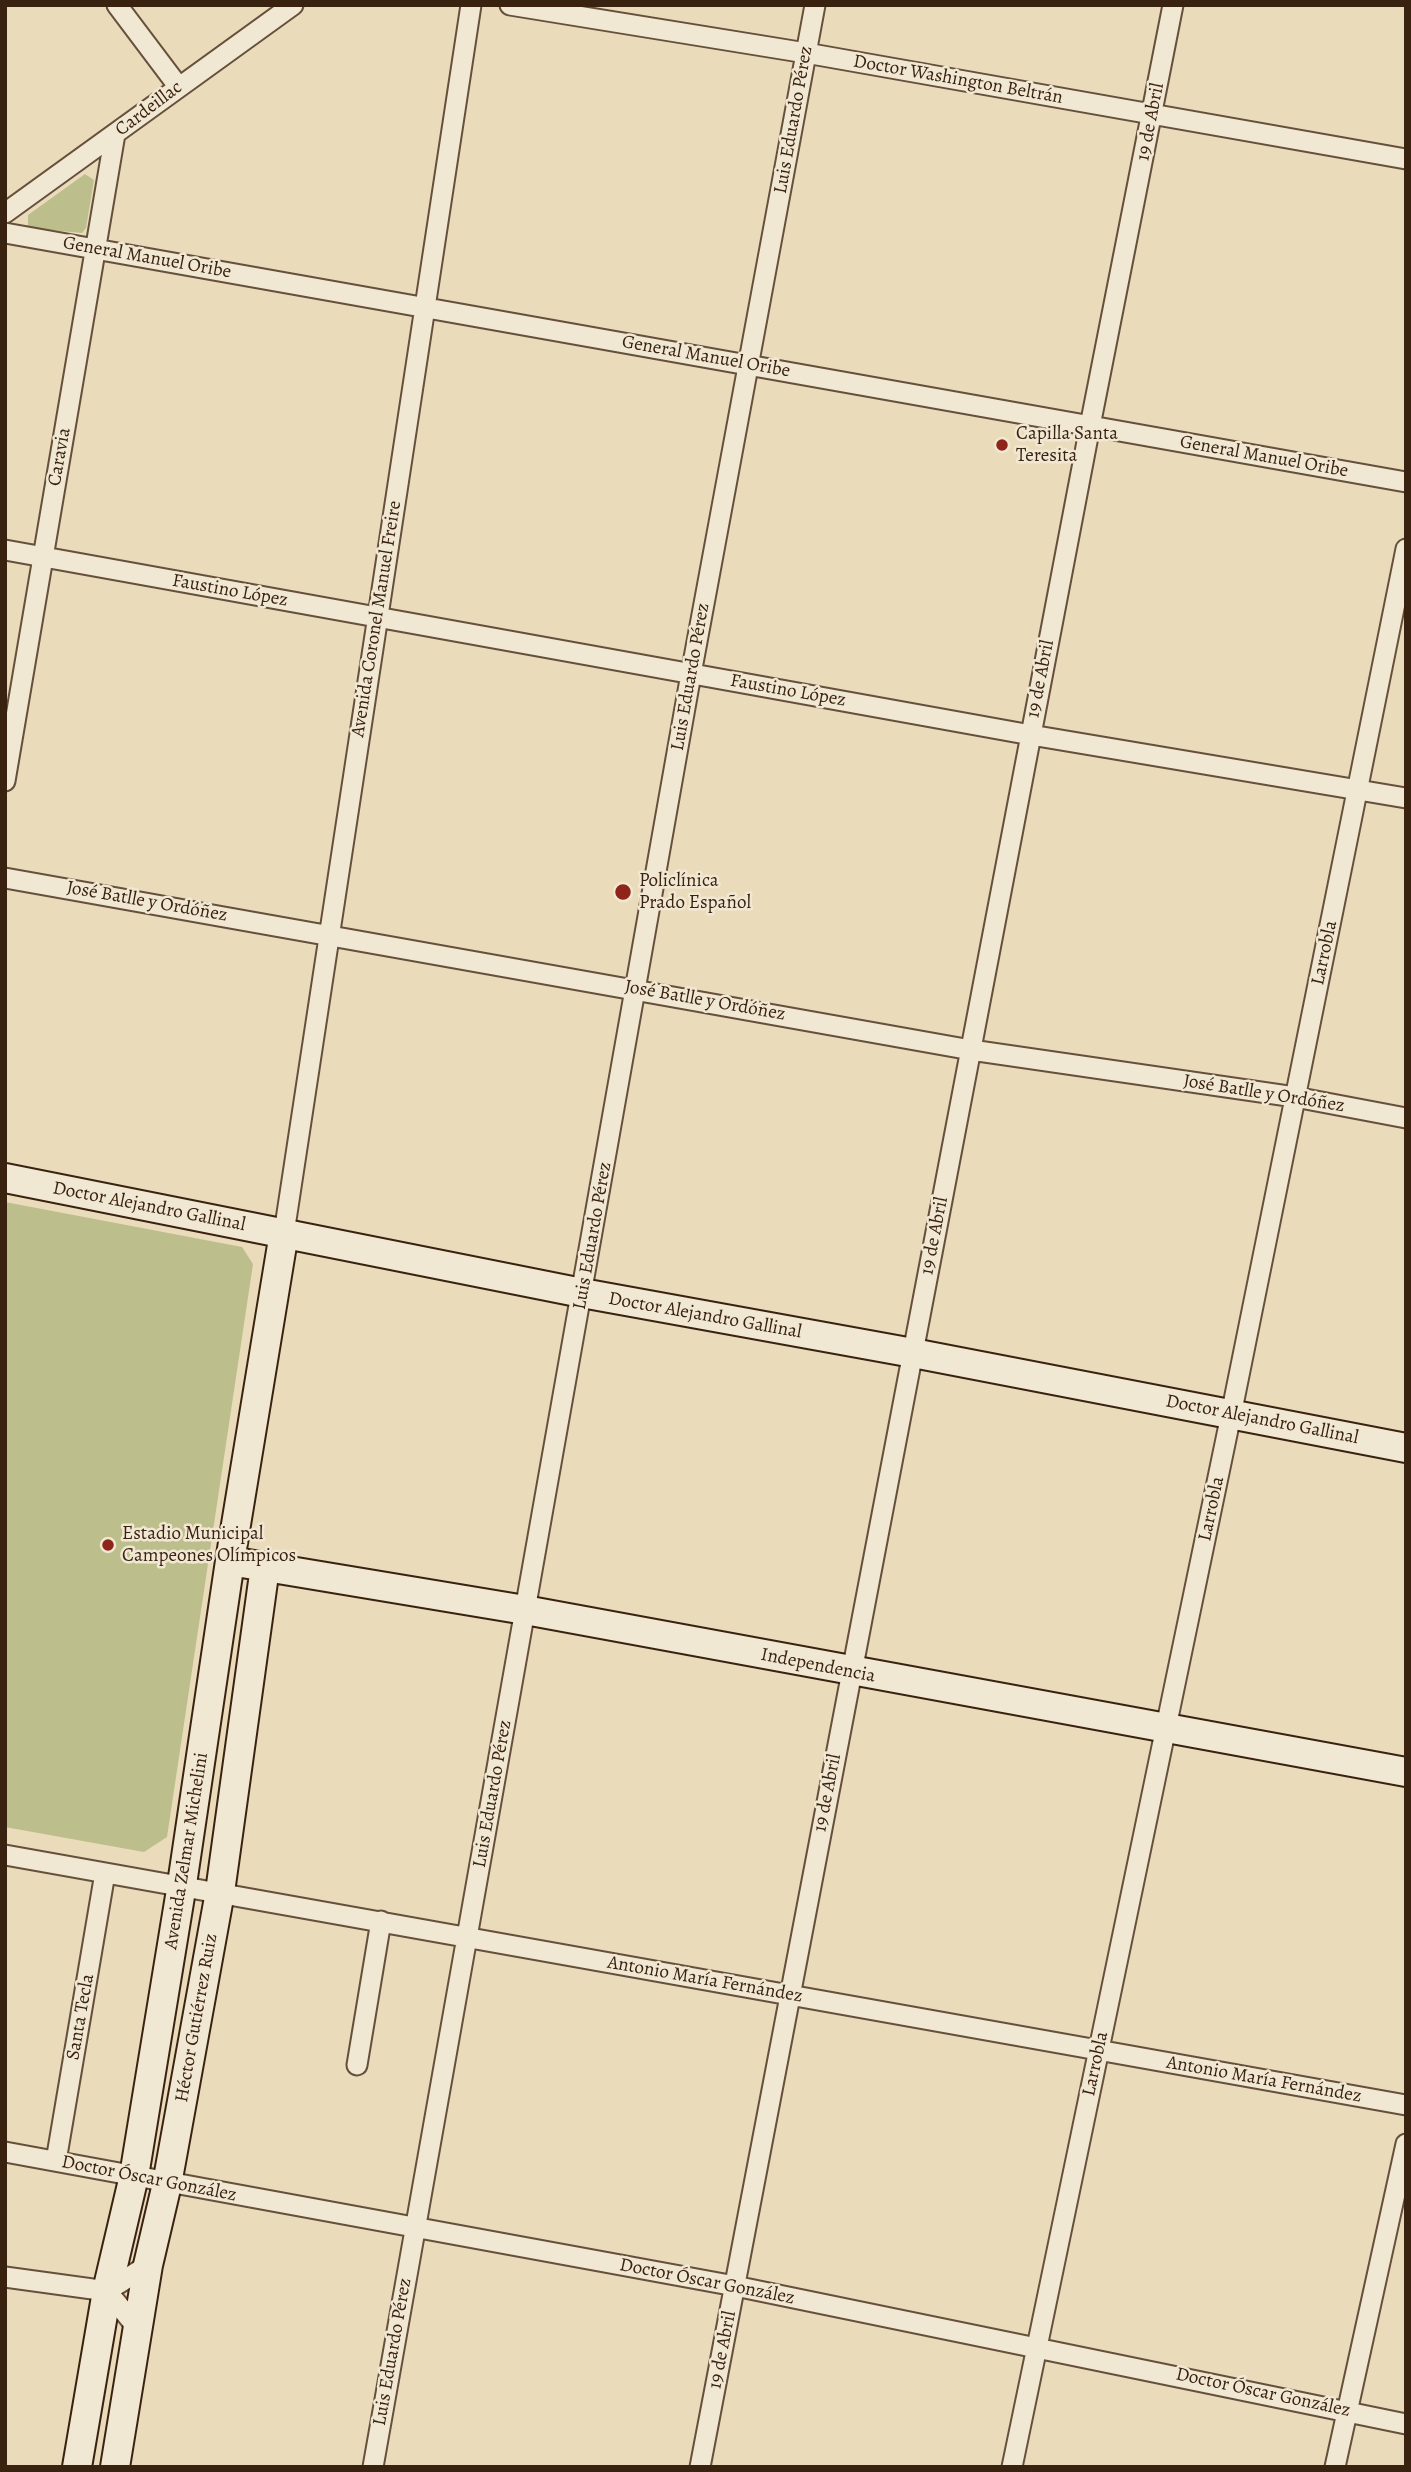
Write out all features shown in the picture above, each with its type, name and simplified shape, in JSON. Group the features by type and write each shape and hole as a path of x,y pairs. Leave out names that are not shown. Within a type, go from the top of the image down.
{"street":[{"path":"117,5 178,86"},
{"name":"Cardeillac","path":"5,213 293,5"},
{"name":"Avenida Coronel Manuel Freire","path":"284,1233 471,5"},
{"name":"Doctor Washington Beltrán","path":"510,5 806,53 1406,159"},
{"name":"Luis Eduardo Pérez","path":"373,2467 638,988 691,674 815,5"},
{"name":"19 de Abril","path":"700,2467 1173,5"},
{"name":"Caravia","path":"5,781 115,134"},
{"name":"General Manuel Oribe","path":"5,233 1406,482"},
{"name":"Larrobla","path":"1012,2467 1167,1727 1406,549"},
{"name":"Faustino López","path":"5,551 1031,735 1406,798"},
{"name":"José Batlle y Ordóñez","path":"5,878 638,988 971,1050 1295,1097 1406,1118"},
{"name":"Doctor Alejandro Gallinal","path":"5,1178 582,1293 913,1353 1406,1448"},
{"name":"Avenida Zelmar Michelini","path":"77,2467 107,2291 134,2176 183,1884 230,1561 284,1233"},
{"name":"Independencia","path":"230,1561 525,1610 1406,1772"},
{"name":"Héctor Gutiérrez Ruiz","path":"115,2467 148,2265 167,2184 220,1892 265,1567"},
{"name":"Antonio María Fernández","path":"5,1855 183,1884 790,1996 1406,2105"},
{"name":"Santa Tecla","path":"56,2161 105,1873"},
{"path":"357,2066 381,1921"},
{"path":"1335,2467 1406,2144"},
{"name":"Doctor Óscar González","path":"5,2151 167,2184 735,2286 1406,2424"},
{"path":"5,2277 107,2291 148,2265"},
{"path":"107,2291 138,2330"}],"green space":[{"path":"85,174 94,180 86,228 82,233 28,228 28,215"},
{"name":"Estadio Municipal Campeones Olímpicos","path":"5,1202 242,1247 253,1264 167,1837 144,1852 5,1827"}],"place":[{"name":"Capilla Santa Teresita","path":"1002,445"},
{"name":"Policlínica Prado Español","path":"623,892"},
{"name":"Estadio Municipal Campeones Olímpicos","path":"108,1545"}]}
